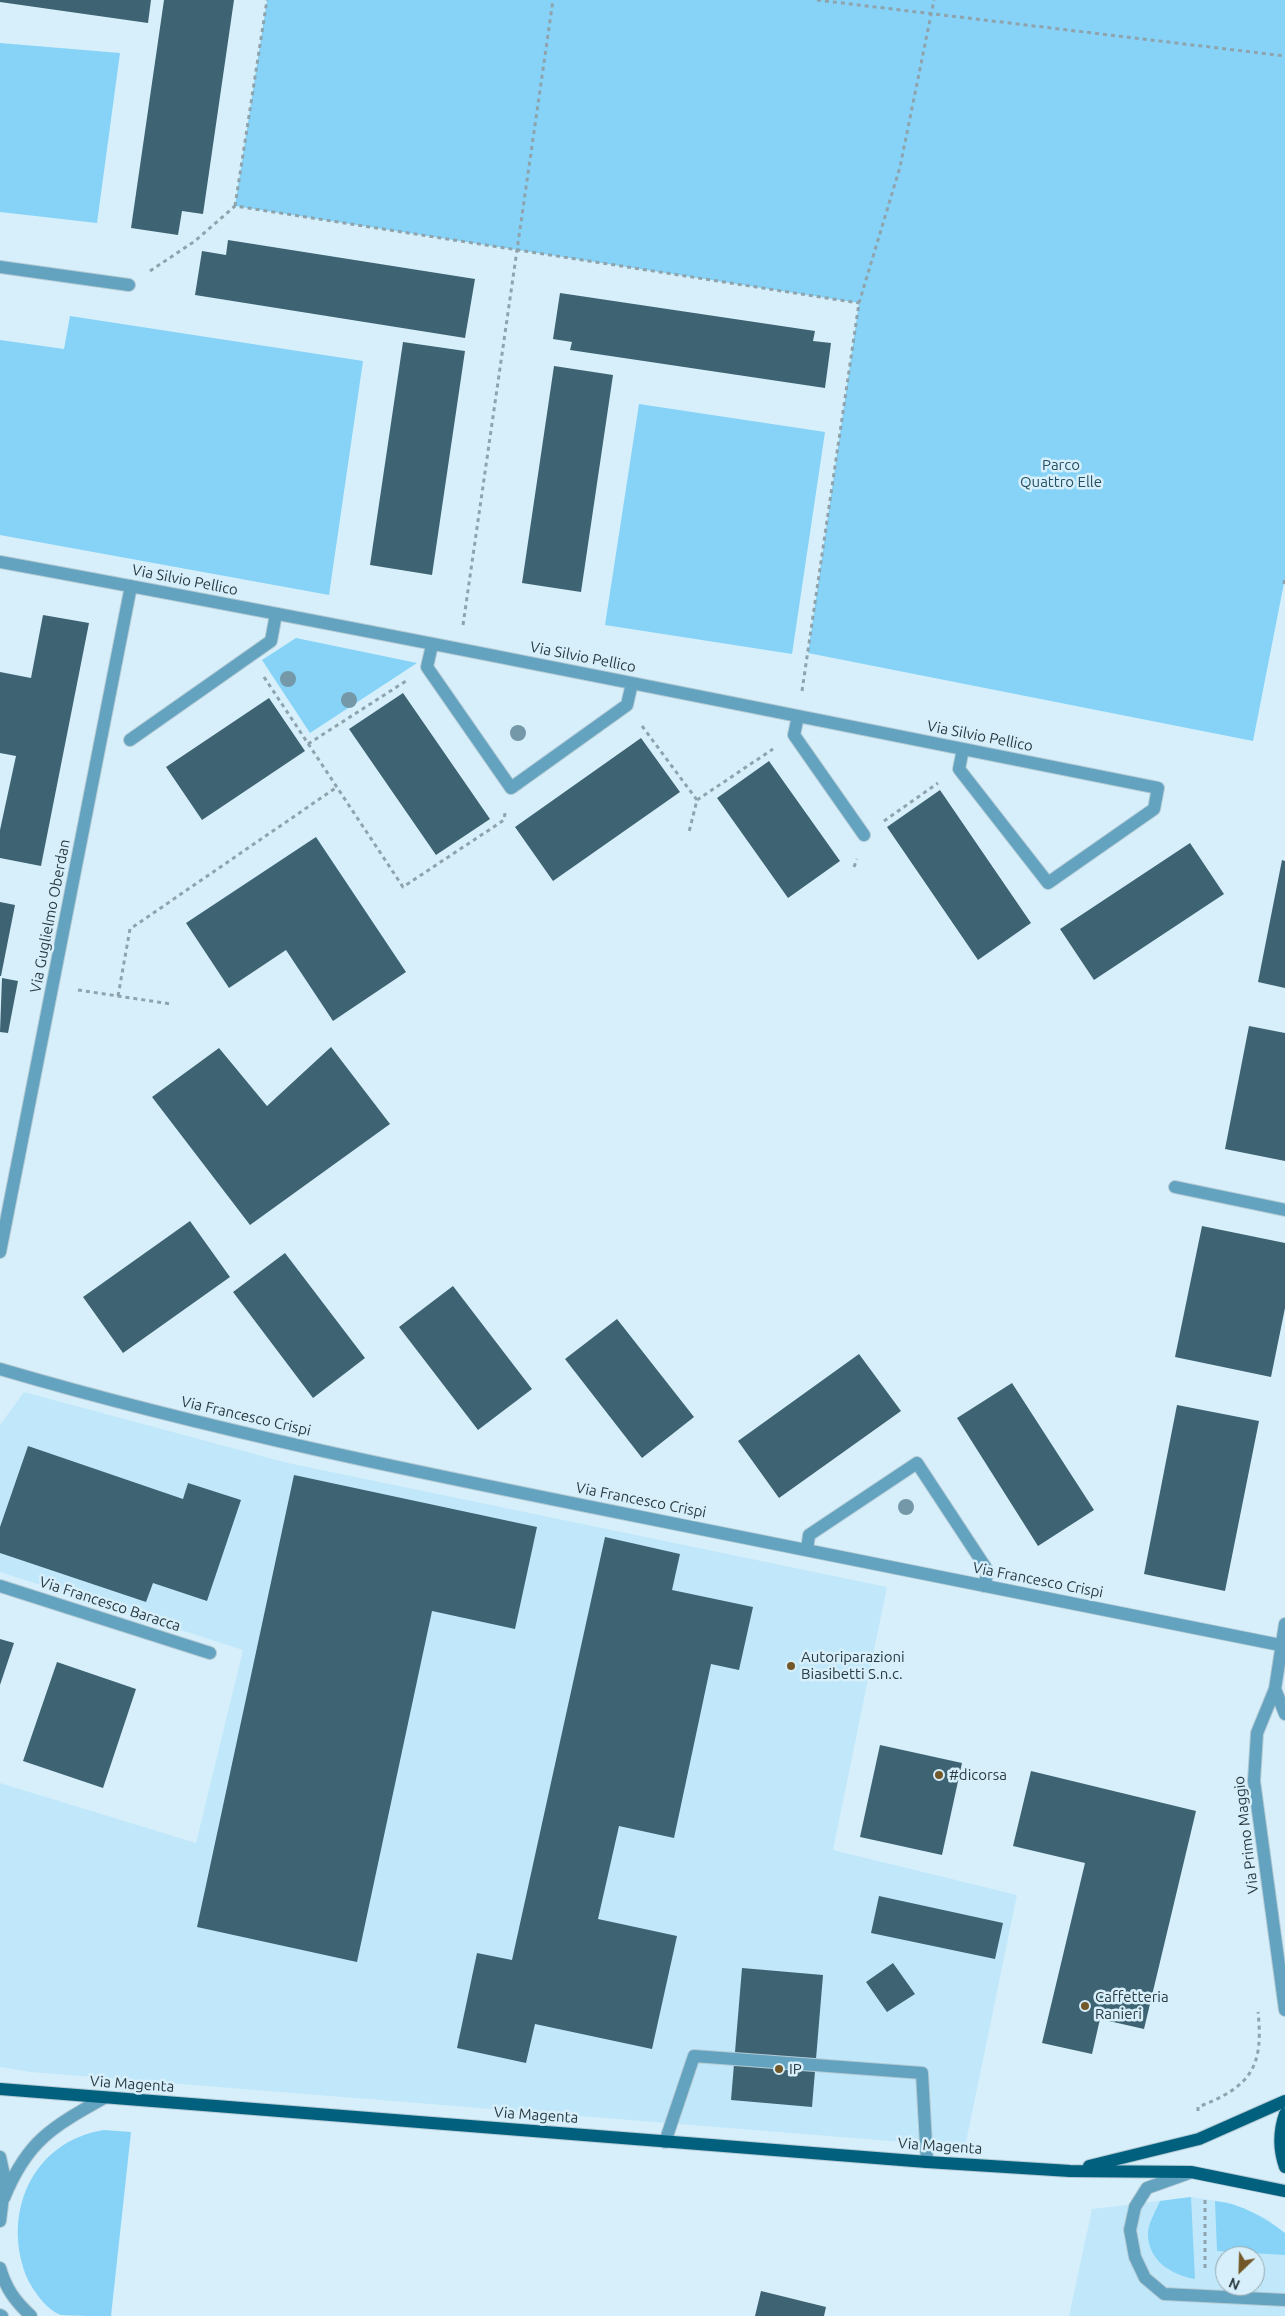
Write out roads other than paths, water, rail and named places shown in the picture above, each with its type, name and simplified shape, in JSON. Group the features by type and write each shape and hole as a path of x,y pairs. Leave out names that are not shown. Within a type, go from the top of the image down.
{"main road":[{"name":"Via Magenta","path":"0,2089 927,2162 1070,2171 1192,2172 1285,2191"},
{"name":"Via Magenta","path":"1070,2171 1199,2139 1285,2101"},
{"path":"1285,2114 1280,2136 1285,2167"}],"street":[{"path":"0,267 129,285"},
{"name":"Via Silvio Pellico","path":"0,562 276,614 798,716 963,749 1158,788 1154,809 1048,882 959,769 963,749"},
{"name":"Via Guglielmo Oberdan","path":"0,1252 131,586"},
{"path":"130,740 272,641 276,614"},
{"path":"432,645 427,667 512,788 627,705 632,684"},
{"path":"798,716 794,735 864,835"},
{"path":"1175,1188 1285,1210"},
{"name":"Via Francesco Crispi","path":"0,1369 87,1394 253,1435 450,1479 1280,1645"},
{"path":"807,1550 809,1535 918,1463 988,1570 984,1586"},
{"name":"Via Francesco Baracca","path":"0,1586 210,1653"},
{"name":"Via Primo Maggio","path":"1285,1624 1280,1645 1275,1689 1257,1732 1254,1781 1285,2010"},
{"name":"Via Primo Maggio","path":"1275,1689 1285,1714"},
{"path":"665,2142 694,2056 922,2073 927,2162"},
{"path":"4,2198 15,2171 29,2151 49,2132 104,2098"},
{"path":"0,2156 5,2180 0,2221"},
{"path":"1192,2172 1147,2188 1135,2207 1130,2230 1135,2257 1145,2278 1164,2294 1285,2300"},
{"path":"0,2268 5,2286 17,2303 31,2316"}],"place":[{"name":"Autoriparazioni Biasibetti S.n.c.","path":"791,1666"},
{"name":"#dicorsa","path":"939,1775"},
{"name":"Caffetteria Ranieri","path":"1085,2006"},
{"name":"IP","path":"779,2069"}],"park label":[{"name":"Parco Quattro Elle","path":"1061,474"}]}
